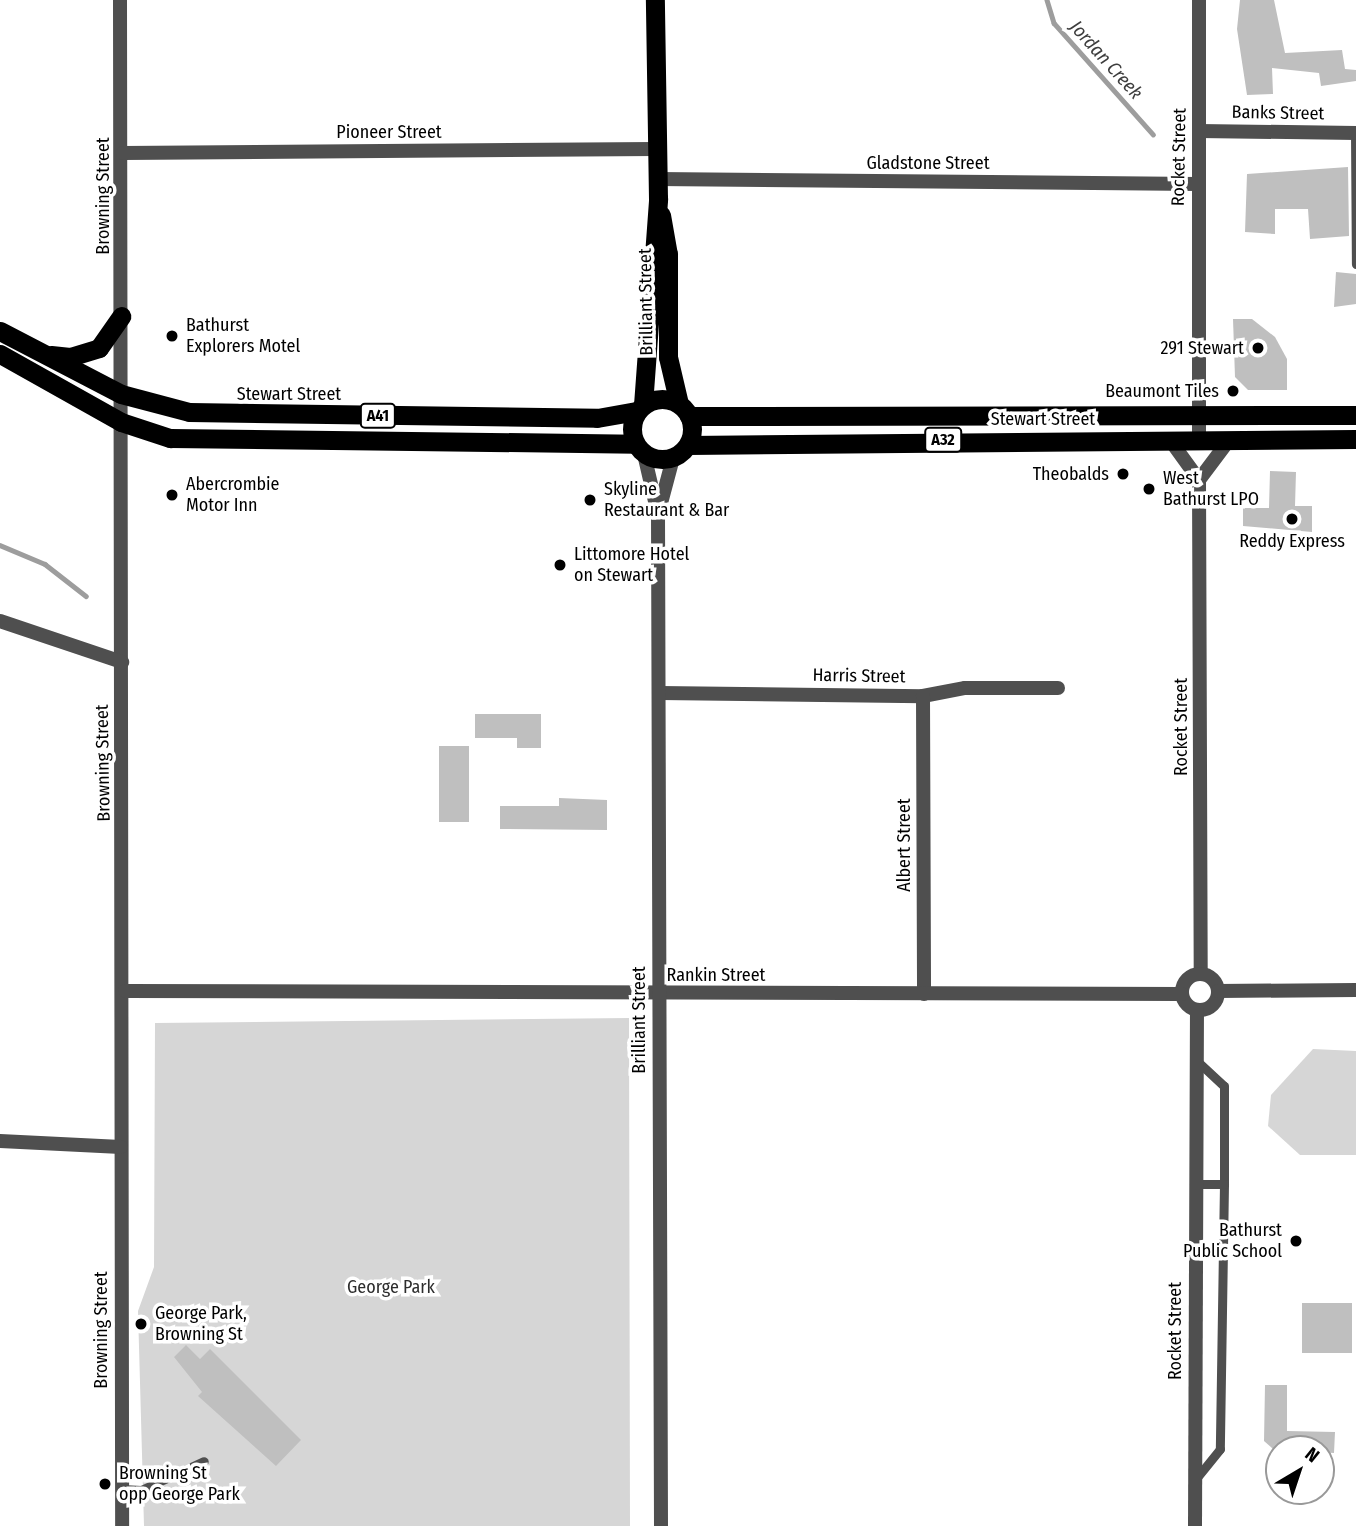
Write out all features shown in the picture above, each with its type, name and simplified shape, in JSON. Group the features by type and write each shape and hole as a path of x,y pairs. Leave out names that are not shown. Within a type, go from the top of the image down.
{"highway":[{"name":"Brilliant Street","path":"640,408 657,199 654,0"},
{"name":"Brilliant Street","path":"657,199 668,254 668,357 684,410"},
{"path":"30,348 85,355 109,340 121,316"},
{"name":"Stewart Street","path":"0,331 121,394 159,408 220,415 597,418 640,408"},
{"name":"A41","path":"0,354 121,422 194,441 639,449"},
{"name":"A32","path":"640,408 660,399 684,410"},
{"path":"640,408 631,429 639,449 673,458 688,445 684,410"},
{"name":"Stewart Street","path":"684,410 1199,416 1356,415"},
{"name":"Stewart Street","path":"688,445 1356,439"}],"street":[{"name":"Browning Street","path":"120,0 123,153 121,422 125,992 121,1147 122,1526"},
{"name":"Rocket Street","path":"1199,0 1199,440"},
{"name":"Banks Street","path":"1199,131 1356,133"},
{"name":"Pioneer Street","path":"123,153 655,149"},
{"name":"Gladstone Street","path":"657,178 1198,184"},
{"path":"1170,440 1199,480 1229,440"},
{"name":"Brilliant Street","path":"639,449 659,514"},
{"name":"Brilliant Street","path":"661,1526 659,514 673,458"},
{"name":"Rocket Street","path":"1199,480 1201,974"},
{"path":"0,621 122,662"},
{"name":"Harris Street","path":"660,693 923,696 965,688 1058,688"},
{"name":"Albert Street","path":"923,696 924,994"},
{"path":"1218,991 1212,1005 1197,1010 1182,994 1185,982 1201,974 1218,991 1356,990"},
{"name":"Rankin Street","path":"125,992 1182,994"},
{"name":"Rocket Street","path":"1195,1526 1197,1477 1194,1184 1197,1010"},
{"path":"0,1141 121,1147"}],"lane":[{"path":"1356,133 1356,264"},
{"path":"1196,1060 1224,1086 1220,1448 1197,1477"},
{"path":"1194,1184 1224,1184"},
{"path":"122,1489 141,1490 204,1461"}],"green space":[{"name":"George Park","path":"629,1018 630,1526 144,1526 138,1311 154,1267 155,1023"},
{"path":"1313,1049 1356,1051 1356,1155 1300,1155 1268,1126 1271,1095"}],"building":[{"path":"1240,0 1274,0 1285,53 1342,50 1345,69 1356,70 1356,81 1321,86 1319,73 1272,68 1273,94 1247,95 1237,29"},
{"path":"1348,167 1349,236 1310,239 1308,209 1275,209 1275,234 1245,232 1247,174"},
{"path":"1336,272 1356,274 1356,304 1334,307"},
{"name":"291 Stewart","path":"1233,319 1252,319 1275,337 1287,359 1287,390 1248,390 1235,377"},
{"path":"1270,471 1296,472 1295,506 1312,506 1312,532 1243,526 1243,508 1269,508"},
{"path":"475,714 541,714 541,748 517,748 517,738 475,738"},
{"path":"439,746 469,746 469,822 439,822"},
{"path":"559,798 607,800 607,830 500,829 500,806 559,806"},
{"path":"1302,1303 1352,1303 1352,1353 1302,1353"},
{"path":"186,1345 200,1359 210,1349 301,1440 276,1466 198,1396 202,1392 174,1357"},
{"path":"1265,1385 1287,1385 1287,1431 1335,1432 1335,1435 1265,1435 1264,1441"}],"waterway":[{"name":"Jordan Creek","path":"1047,0 1054,23 1153,134"},
{"path":"0,545 45,564 86,596"}],"place":[{"name":"Bathurst Explorers Motel","path":"172,336"},
{"name":"291 Stewart","path":"1258,348"},
{"name":"Beaumont Tiles","path":"1233,391"},
{"name":"Theobalds","path":"1123,474"},
{"name":"West Bathurst LPO","path":"1149,489"},
{"name":"Abercrombie Motor Inn","path":"172,495"},
{"name":"Skyline Restaurant & Bar","path":"590,500"},
{"name":"Reddy Express","path":"1292,519"},
{"name":"Littomore Hotel on Stewart","path":"560,565"},
{"name":"Bathurst Public School","path":"1296,1241"},
{"name":"George Park, Browning St","path":"141,1324"},
{"name":"Browning St opp George Park","path":"105,1484"}]}
